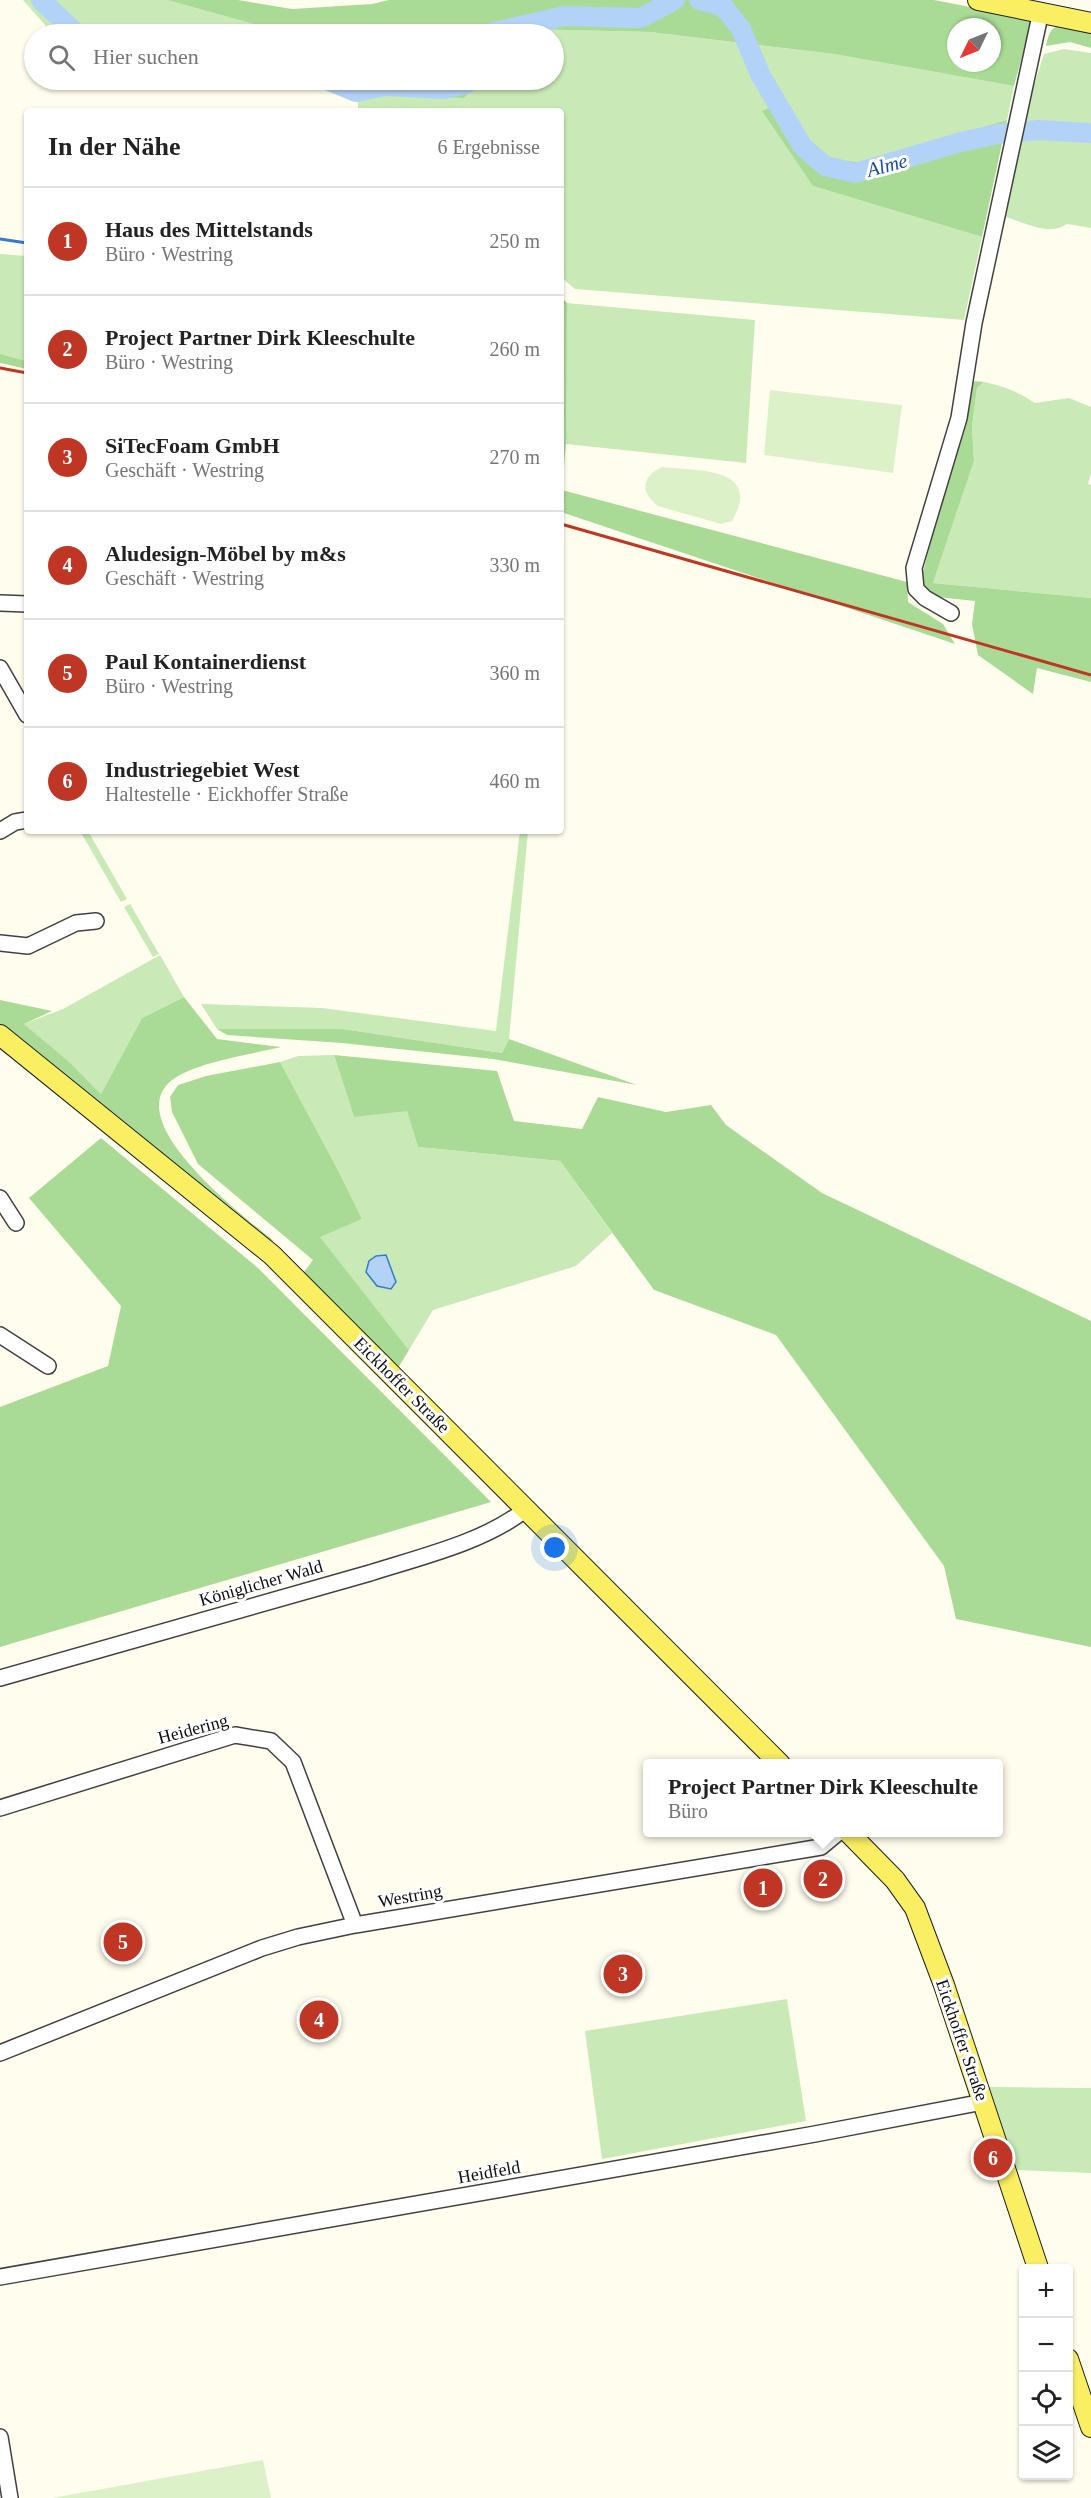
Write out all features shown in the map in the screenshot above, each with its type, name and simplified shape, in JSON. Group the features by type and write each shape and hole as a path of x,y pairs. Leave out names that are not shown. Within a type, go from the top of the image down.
{"main road":[{"path":"978,0 1091,23"},
{"name":"Eickhoffer Straße","path":"0,1035 272,1255 775,1759"},
{"name":"Eickhoffer Straße","path":"852,1837 895,1880 915,1908 926,1932 1037,2264"},
{"path":"1072,2372 1091,2427"}],"street":[{"path":"951,613 925,598 916,589 914,568 959,418 974,323 1041,11"},
{"path":"0,603 24,604"},
{"path":"0,668 24,710"},
{"path":"0,831 15,822 24,820"},
{"path":"0,943 28,946 76,923 96,921"},
{"path":"0,1198 16,1223"},
{"path":"0,1335 48,1366"},
{"name":"Königlicher Wald","path":"0,1678 389,1567 480,1535 514,1518 526,1509"},
{"name":"Heidering","path":"0,1808 236,1735 272,1741 293,1762 355,1925"},
{"name":"Westring","path":"0,2053 262,1948 298,1937 355,1925 821,1847 834,1837"},
{"name":"Heidfeld","path":"0,2277 815,2134 983,2102"},
{"path":"0,2437 10,2498"}],"green space":[{"path":"23,0 167,0 253,24 44,24"},
{"path":"167,0 238,0 292,9 372,4 389,0 934,0 1032,19 1014,86 834,54 650,32 564,30 564,24 253,24"},
{"path":"1064,25 1091,29 1091,48 1070,42 1046,46 1053,29"},
{"path":"564,30 650,32 834,54 1014,86 1007,120 860,162 830,159 808,141 784,101 813,186 982,237 964,320 575,289 564,280 564,108 358,108 358,90 363,90 363,97 464,98 471,90 564,90"},
{"path":"1064,49 1091,53 1091,124 1050,121 1022,123 1044,54"},
{"path":"362,90 471,90 464,98 362,97"},
{"path":"784,101 808,141 830,159 860,162 1007,120 982,237 813,186 762,111"},
{"path":"1058,139 1091,142 1091,228 1067,224 1060,228 1044,229 1003,216 1022,140"},
{"path":"0,254 24,256 24,360 0,354"},
{"path":"564,300 567,303 564,467"},
{"path":"567,303 755,320 746,463 566,444"},
{"path":"0,354 24,360 24,368 0,363"},
{"path":"973,381 984,382 977,388 972,427 974,461 933,583 1091,598 1091,682 1037,668 1033,694 978,655 972,624 975,601 928,596 920,584 945,485 959,446"},
{"path":"984,382 1011,390 1035,403 1069,398 1091,407 1091,473 1088,484 1091,485 1091,598 933,583 974,461 972,427 977,388"},
{"path":"770,390 902,405 893,473 764,455"},
{"path":"662,467 707,471 733,481 739,490 740,503 732,521 721,524 658,506 648,495 645,485 650,475"},
{"path":"564,491 907,582 908,602 943,624 955,644 564,513"},
{"path":"82,834 90,834 127,899 121,902"},
{"path":"520,834 528,834 509,1039 502,1053 343,1029 217,1029 201,1004 322,1008 496,1031"},
{"path":"130,904 159,954 153,957 124,907"},
{"path":"160,955 184,997 142,1018 101,1094 24,1024 63,1009"},
{"path":"184,997 217,1039 281,1047 211,1063 185,1072 175,1078 161,1096 161,1117 172,1141 214,1189 274,1241 260,1239 0,1027 0,1000 52,1011 24,1024 68,1061 101,1094 142,1018"},
{"path":"217,1029 343,1029 502,1053 509,1039 637,1085 493,1059 342,1043 227,1035"},
{"path":"334,1055 354,1117 407,1110 418,1147 560,1161 612,1233 576,1266 433,1310 409,1350 319,1236 362,1219 280,1062 298,1056"},
{"path":"334,1055 497,1071 514,1121 582,1129 598,1097 666,1112 711,1105 726,1125 822,1193 1091,1321 1091,1647 956,1619 944,1566 776,1335 654,1290 560,1161 418,1147 407,1111 354,1117"},
{"path":"280,1062 362,1219 320,1237 409,1350 398,1368 301,1276 313,1260 198,1164 172,1112 170,1097 178,1085 206,1076"},
{"path":"101,1138 258,1268 491,1502 0,1647 0,1407 108,1366 121,1306 29,1198"},
{"path":"787,1999 806,2121 602,2159 585,2031"},
{"path":"988,2087 1091,2088 1091,2173 1015,2170"},
{"path":"263,2460 271,2498 52,2498"}],"water":[{"path":"386,1255 396,1282 391,1289 377,1286 366,1272 369,1261 376,1256"}],"waterway":[{"name":"Alme","path":"41,0 66,24"},
{"name":"Alme","path":"530,24 565,16 641,18 675,0"},
{"name":"Alme","path":"699,0 723,6 741,29 761,76 803,147 825,166 855,173 961,142 998,134 1038,130 1091,133"},
{"name":"Alme","path":"351,90 356,92 366,90"},
{"path":"0,239 24,243"}],"railway":[{"path":"0,368 24,372"},
{"path":"564,525 1091,675"}],"place":[{"name":"Project Partner Dirk Kleeschulte","path":"823,1879"},
{"name":"Haus des Mittelstands","path":"763,1888"},
{"name":"Paul Kontainerdienst","path":"123,1942"},
{"name":"SiTecFoam GmbH","path":"623,1974"},
{"name":"Aludesign-Möbel by m&s","path":"319,2020"},
{"name":"Industriegebiet West","path":"993,2158"}]}
